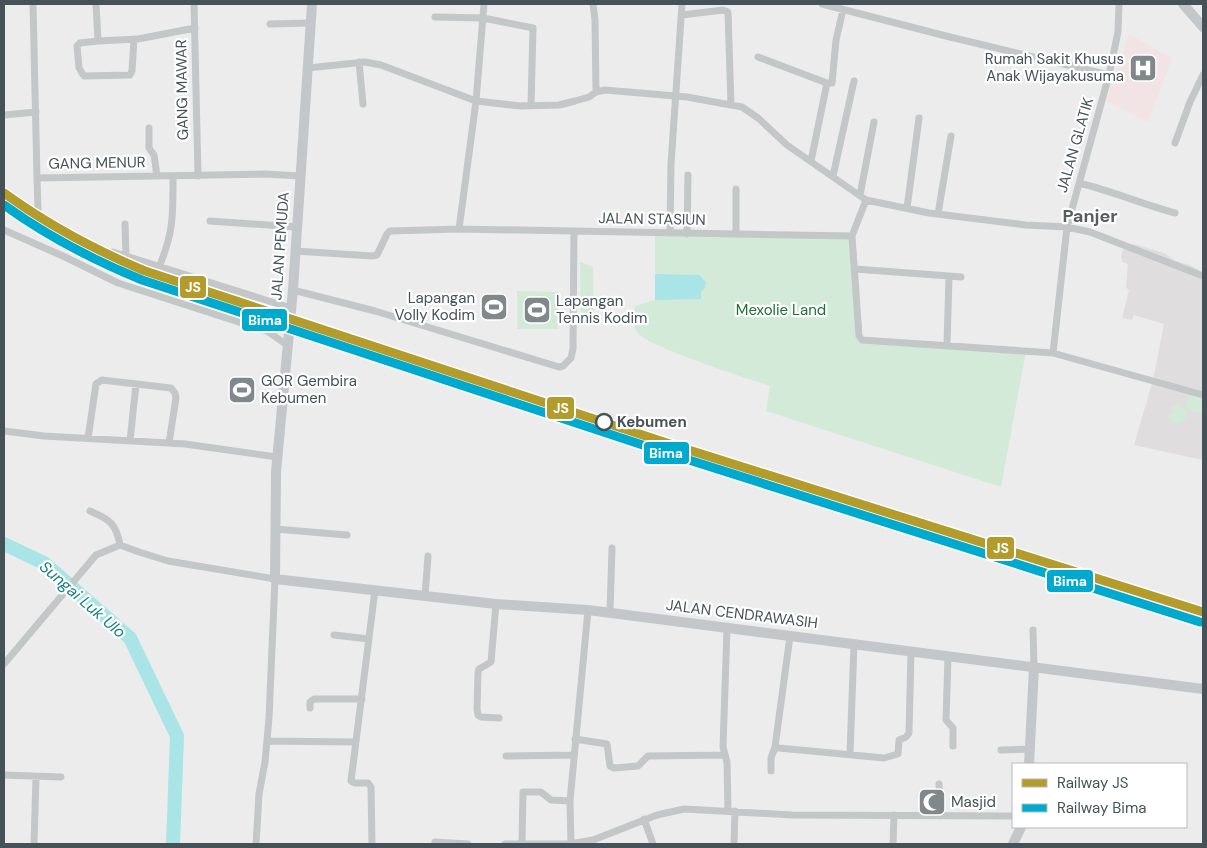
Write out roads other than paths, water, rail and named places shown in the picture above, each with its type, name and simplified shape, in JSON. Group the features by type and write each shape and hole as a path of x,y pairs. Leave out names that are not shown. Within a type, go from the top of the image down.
{"main road":[{"name":"JALAN PEMUDA","path":"275,579 277,458 297,227 312,4"},
{"path":"1182,4 1203,27"},
{"name":"JALAN CENDRAWASIH","path":"275,579 496,604 610,612 1203,689"},
{"path":"1030,763 1034,668"},
{"path":"1013,844 1021,828"}],"street":[{"name":"GANG MENUR","path":"34,4 37,178 265,174 300,176"},
{"path":"96,4 98,40"},
{"name":"GANG MAWAR","path":"194,4 198,176"},
{"path":"459,229 476,101 484,4"},
{"path":"593,4 596,92"},
{"path":"670,233 671,164 682,4"},
{"path":"822,4 950,38 1109,75"},
{"name":"JALAN GLATIK","path":"1052,353 1066,227 1109,75 1118,32 1119,4"},
{"path":"682,15 724,10 728,12 731,104"},
{"path":"758,57 827,83 832,82 836,40 843,10"},
{"path":"435,17 483,18 533,28 531,105"},
{"path":"270,24 310,23"},
{"path":"134,39 132,71 130,75 84,76 80,68 77,46 80,43 98,40 134,39 195,28"},
{"path":"359,62 363,104"},
{"path":"308,68 359,62 381,65 476,101 531,105 567,103 605,90 676,96 731,104 742,107 758,118 787,145 866,200 938,214 1026,225 1066,227 1090,232 1203,276"},
{"path":"1175,143 1190,102 1203,75"},
{"path":"833,176 854,81"},
{"path":"811,161 827,83"},
{"path":"4,115 36,112"},
{"path":"907,208 920,118"},
{"path":"860,195 874,122"},
{"path":"148,128 149,148 154,155 157,176"},
{"path":"938,214 951,136"},
{"path":"687,234 688,175"},
{"path":"159,267 167,249 172,229 173,176"},
{"path":"37,178 38,209"},
{"path":"1079,183 1097,187 1175,213"},
{"path":"736,189 736,234"},
{"path":"866,200 852,236 860,338 862,340 1052,353 1203,395"},
{"path":"210,222 297,227"},
{"path":"125,224 126,256"},
{"name":"JALAN STASIUN","path":"295,251 372,256 377,255 390,231 459,229 852,236"},
{"path":"4,230 66,257 118,283 267,330 287,345"},
{"path":"292,290 374,311 559,367 563,366 571,358 573,349 574,231"},
{"path":"113,252 290,308"},
{"path":"855,269 961,277"},
{"path":"947,345 949,276"},
{"path":"88,438 97,382 102,380 168,387 176,394 169,443"},
{"path":"130,441 136,384"},
{"path":"4,431 36,435 169,443 277,458"},
{"path":"90,511 103,516 112,524 120,545"},
{"path":"275,529 347,535"},
{"path":"4,664 55,601 96,555 120,545 168,561 275,579 267,741 259,794 256,844"},
{"path":"610,612 612,548"},
{"path":"425,596 428,556"},
{"path":"372,844 371,787 368,783 355,783 351,781 375,590"},
{"path":"496,604 491,662 479,669 478,672 477,709 478,715 481,717 499,718"},
{"path":"570,844 570,801 588,610"},
{"path":"727,628 724,755 727,762 734,844"},
{"path":"1033,630 1034,668"},
{"path":"334,635 369,639"},
{"path":"771,770 771,758 779,725 790,636"},
{"path":"850,754 854,644"},
{"path":"774,747 884,758 898,754 899,740 909,733 911,652"},
{"path":"948,656 946,720 953,728 953,746"},
{"path":"310,708 310,702 314,699 362,699"},
{"path":"576,740 607,744 610,766 614,768 638,766 648,756 724,755"},
{"path":"267,741 356,742"},
{"path":"1001,750 1031,749"},
{"path":"506,756 574,755"},
{"path":"4,775 61,778"},
{"path":"34,844 36,776"},
{"path":"939,784 940,816"},
{"path":"522,843 522,792 541,792 551,800 570,801"},
{"path":"506,844 570,844 593,840 644,819 684,809 792,814 1012,816"},
{"path":"893,844 894,815"},
{"path":"644,819 653,844"},
{"path":"435,842 468,844"}],"water":[{"path":"655,274 699,275 706,282 705,288 701,292 701,299 655,300"}],"waterway":[{"name":"Sungai Luk Ulo","path":"4,544 44,563 130,638 177,736 173,844"}],"railway":[{"path":"327,345 850,512"}],"rail line":[{"name":"JS","path":"4,193 72,236 145,271 673,445 1203,612"},
{"name":"Bima","path":"4,205 71,247 142,280 670,454 1200,622"}],"place":[{"name":"Rumah Sakit Khusus Anak Wijayakusuma","path":"1143,68"},
{"name":"Lapangan Volly Kodim","path":"494,307"},
{"name":"Lapangan Tennis Kodim","path":"537,310"},
{"name":"GOR Gembira Kebumen","path":"242,390"},
{"name":"Kebumen","path":"604,422"},
{"name":"Masjid","path":"932,802"}],"district":[{"name":"Panjer","path":"1090,216"}],"park label":[{"name":"Mexolie Land","path":"781,310"}]}
